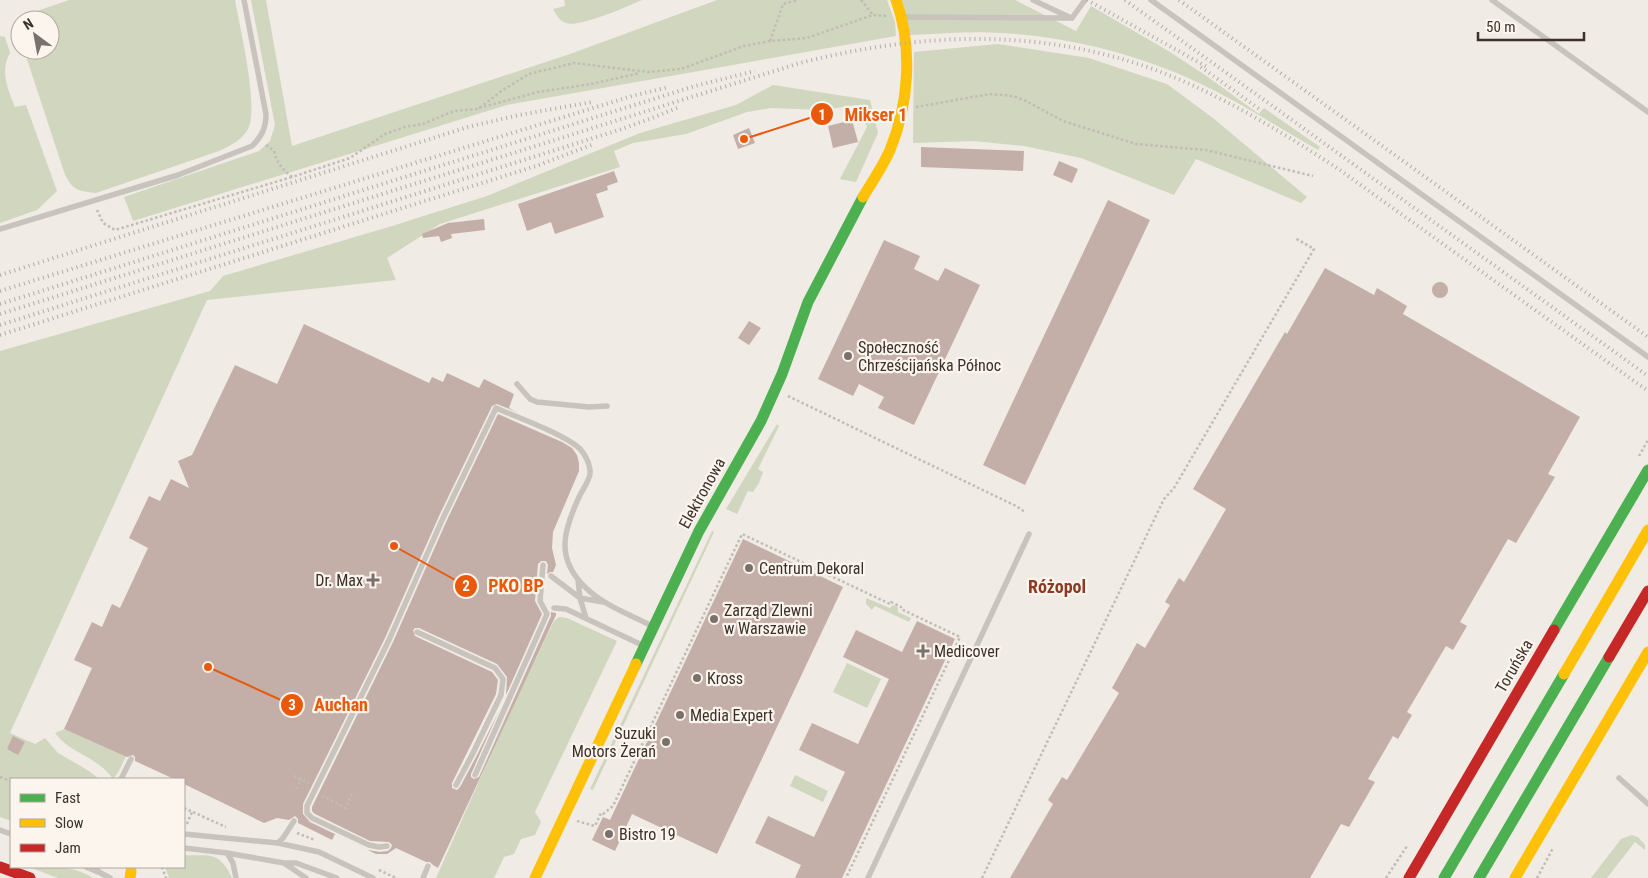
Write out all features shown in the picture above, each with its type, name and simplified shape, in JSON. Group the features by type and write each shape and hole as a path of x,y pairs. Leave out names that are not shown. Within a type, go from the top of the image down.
{"main road":[{"name":"Elektronowa","path":"536,878 699,531 761,421 782,374 808,302 858,206 889,152 899,126 907,65 902,17 896,0"},
{"name":"Toruńska","path":"1409,878 1648,470"},
{"path":"1444,878 1648,530"},
{"path":"1479,878 1648,591"},
{"path":"1515,878 1648,652"},
{"path":"0,867 30,878"}],"lane":[{"path":"0,229 178,175 252,146 265,128 266,114 244,0"},
{"path":"1032,0 1072,18"},
{"path":"1072,18 1085,0"},
{"path":"1151,0 1648,357"},
{"path":"1492,0 1648,112"},
{"path":"902,17 1072,18"},
{"path":"517,384 530,399 537,402 589,407 607,406"},
{"path":"387,846 380,848 369,845 312,818 307,813 307,806 389,640 443,518 496,408 557,435 580,449 588,463 590,475 570,516 565,532 564,546 566,557 578,580 587,590 654,627"},
{"path":"868,878 1029,534"},
{"path":"475,775 547,614 540,601 543,565"},
{"path":"551,576 580,598 607,602"},
{"path":"578,580 580,598 586,618"},
{"path":"554,608 566,609 645,646"},
{"path":"417,632 495,668 503,679 501,695 456,785"},
{"path":"122,778 131,759"},
{"path":"1618,778 1648,804"},
{"path":"278,843 294,821"},
{"path":"185,834 278,843 319,852 373,878"},
{"path":"185,848 284,863 296,862 337,878"},
{"path":"227,853 233,863 236,878"},
{"path":"284,863 306,878"},
{"path":"423,878 428,866"},
{"path":"97,869 110,878"}],"path":[{"path":"770,41 783,4 798,0"},
{"path":"861,0 873,15"},
{"path":"93,202 103,223 115,230 350,158 385,134 405,127 423,124 454,111 478,109 538,92 591,84 644,72 681,69 744,46 770,41 807,38 873,15 902,17"},
{"path":"478,109 502,90 529,74 574,63 644,72"},
{"path":"902,110 990,94 1013,96 1063,121 1136,144 1206,150 1313,176"},
{"path":"258,140 274,151 276,160 282,169 292,177"},
{"path":"982,878 1164,499 1174,488 1314,249 1295,238"},
{"path":"788,396 1025,512"},
{"path":"580,822 595,826 601,813 603,814 613,806 742,534 890,604 891,602 901,607 901,609 960,637 846,878"},
{"path":"950,658 957,662"},
{"path":"939,682 946,685"},
{"path":"917,727 925,731"},
{"path":"895,774 903,778"},
{"path":"294,776 308,782"},
{"path":"296,789 301,779"},
{"path":"324,798 346,808 352,794"},
{"path":"185,826 192,812"}],"green space":[{"path":"69,0 235,0 250,84 251,116 247,131 236,142 219,151 96,193 76,188 70,183 64,172 27,60 60,60 60,10 40,10"},
{"path":"251,0 266,0 292,146 570,54 717,0 887,0 895,22 896,36 507,105 133,221 124,197 259,151 270,141 275,125"},
{"path":"564,0 642,0 604,16 572,24 562,21 553,9 565,6"},
{"path":"902,0 1015,0 1076,31 1091,6 1170,52 1259,114 1264,108 1320,147 1318,150 1247,108 1193,80 1153,64 1111,51 1045,37 1001,33 978,32 910,35"},
{"path":"0,36 5,37 10,53 5,66 9,93 15,107 26,105 57,191 37,210 0,223"},
{"path":"998,44 1089,58 1167,84 1213,118 1307,197 1301,203 1196,159 1174,195 1081,158 1024,146 974,141 913,143 914,52"},
{"path":"773,85 870,100 878,133 856,182 840,179 867,127 857,105 823,110 771,108 747,112 686,134 633,143 614,151 620,167 440,224 387,258 396,280 207,300 10,733 35,744 45,738 58,753 98,778 10,778 10,821 0,817 0,351 210,291 223,276 487,196 640,133 736,105"},
{"path":"777,424 779,426 758,469 763,472 759,483 753,492 748,491 737,514 726,509"},
{"path":"712,531 714,532 593,790 590,789"},
{"path":"866,598 890,608 893,605 898,607 898,612 911,618 909,622 875,606 872,610 866,604"},
{"path":"559,617 567,618 617,641 535,812 541,822 535,835 521,839 514,854 504,857 494,878 436,878 508,716 554,621"},
{"path":"847,663 881,679 867,708 833,692"},
{"path":"64,729 126,756 119,771 112,778 91,759 68,746 55,733"},
{"path":"795,775 828,791 823,802 790,786"},
{"path":"1632,835 1638,837 1645,845 1645,850 1635,842 1607,878 1591,878 1621,839"},
{"path":"185,855 207,856 218,859 228,869 232,878 169,878 165,868 185,868"},
{"path":"32,868 70,869 93,878 58,878"}],"building":[{"path":"852,120 858,142 833,148 828,126"},
{"path":"749,128 755,143 738,149 733,135"},
{"path":"921,147 1024,151 1023,171 921,167"},
{"path":"1059,161 1078,169 1072,183 1053,175"},
{"path":"614,171 618,182 607,186 608,190 596,194 604,217 555,234 551,222 527,231 518,204"},
{"path":"1108,200 1150,220 1025,485 983,465"},
{"path":"484,219 485,230 451,234 452,238 441,242 439,236 423,238 422,234 448,223"},
{"path":"884,240 920,256 914,269 938,281 945,268 980,285 914,425 878,408 884,397 859,384 853,396 818,379"},
{"path":"1325,268 1374,295 1377,288 1407,306 1403,314 1580,417 1548,474 1555,477 1516,543 1508,539 1460,622 1467,626 1453,650 1446,646 1407,712 1412,715 1398,739 1393,736 1368,779 1375,782 1349,827 1341,824 1310,878 1010,878 1053,804 1048,800 1062,777 1067,780 1119,693 1112,688 1137,643 1145,648 1170,605 1165,602 1179,578 1184,582 1226,509 1193,489 1285,332 1287,334"},
{"path":"1440,282 1448,290 1440,298 1432,290"},
{"path":"749,321 761,328 749,345 738,338"},
{"path":"304,324 429,383 432,377 443,382 447,373 479,388 484,379 514,394 509,408 517,412 497,404 492,406 439,516 385,638 303,804 303,814 310,822 335,834 332,840 298,823 298,819 295,816 289,820 277,818 264,823 185,784 185,778 172,778 135,761 133,755 127,757 64,729 92,668 74,660 92,622 102,627 112,604 120,608 148,548 129,538 149,496 160,501 171,479 189,488 178,461 192,455 235,365 277,384"},
{"path":"498,414 562,442 572,448 577,455 579,471 553,532 552,548 556,565 553,572 547,574 548,565 546,561 541,561 538,564 535,601 542,614 506,695 507,677 497,664 419,628 413,630 415,636 492,672 498,680 496,694 452,783 452,788 457,790 499,711 471,774 471,777 474,779 479,777 551,616 551,612 556,613 438,868 430,862 426,862 396,848 387,854 376,854 349,841 368,850 380,852 388,851 392,845 389,842 370,841 315,814 312,811 312,807 393,642 447,520"},
{"path":"743,539 843,587 717,854 632,814 615,851 592,840 603,817 610,820"},
{"path":"917,621 955,639 842,878 795,878 801,865 755,843 768,816 814,837 845,772 799,750 812,723 858,744 889,679 843,657 856,630 902,652"},
{"path":"13,736 25,742 18,755 7,749"}],"railway":[{"path":"1087,0 1209,68"},
{"path":"1125,0 1648,376"},
{"path":"1179,0 1648,337"},
{"path":"0,314 800,63 891,45 936,40 982,39 1027,41 1072,47 1116,57 1161,72 1229,103 1337,168 1648,391"},
{"path":"1201,67 1262,111"},
{"path":"0,304 695,86 755,71"},
{"path":"0,291 632,96 669,87"},
{"path":"0,275 468,127 519,115 592,102"},
{"path":"0,325 619,130 677,108"},
{"path":"0,335 539,165 594,144"}],"traffic: fast":[{"path":"636,664 699,531 761,421 782,374 808,302 863,197"},
{"path":"1554,630 1648,470"},
{"path":"1479,878 1609,657"},
{"path":"1444,878 1564,674"}],"traffic: slow":[{"path":"863,197 890,150 905,95 907,56 905,37 896,0"},
{"path":"1564,674 1648,530"},
{"path":"1515,878 1648,652"},
{"path":"535,878 636,664"},
{"path":"130,878 131,871"}],"traffic: jam":[{"path":"1609,657 1648,591"},
{"path":"1409,878 1554,630"},
{"path":"0,867 30,878"}],"place":[{"name":"Mikser 1","path":"744,139"},
{"name":"Społeczność Chrześcijańska Północ","path":"848,356"},
{"name":"PKO BP","path":"394,546"},
{"name":"Centrum Dekoral","path":"749,568"},
{"name":"Dr. Max","path":"373,580"},
{"name":"Zarząd Zlewni w Warszawie","path":"714,619"},
{"name":"Medicover","path":"923,651"},
{"name":"Auchan","path":"208,667"},
{"name":"Kross","path":"697,678"},
{"name":"Media Expert","path":"680,715"},
{"name":"Suzuki Motors Żerań","path":"666,742"},
{"name":"Bistro 19","path":"609,834"}],"district":[{"name":"Różopol","path":"1057,586"}]}
